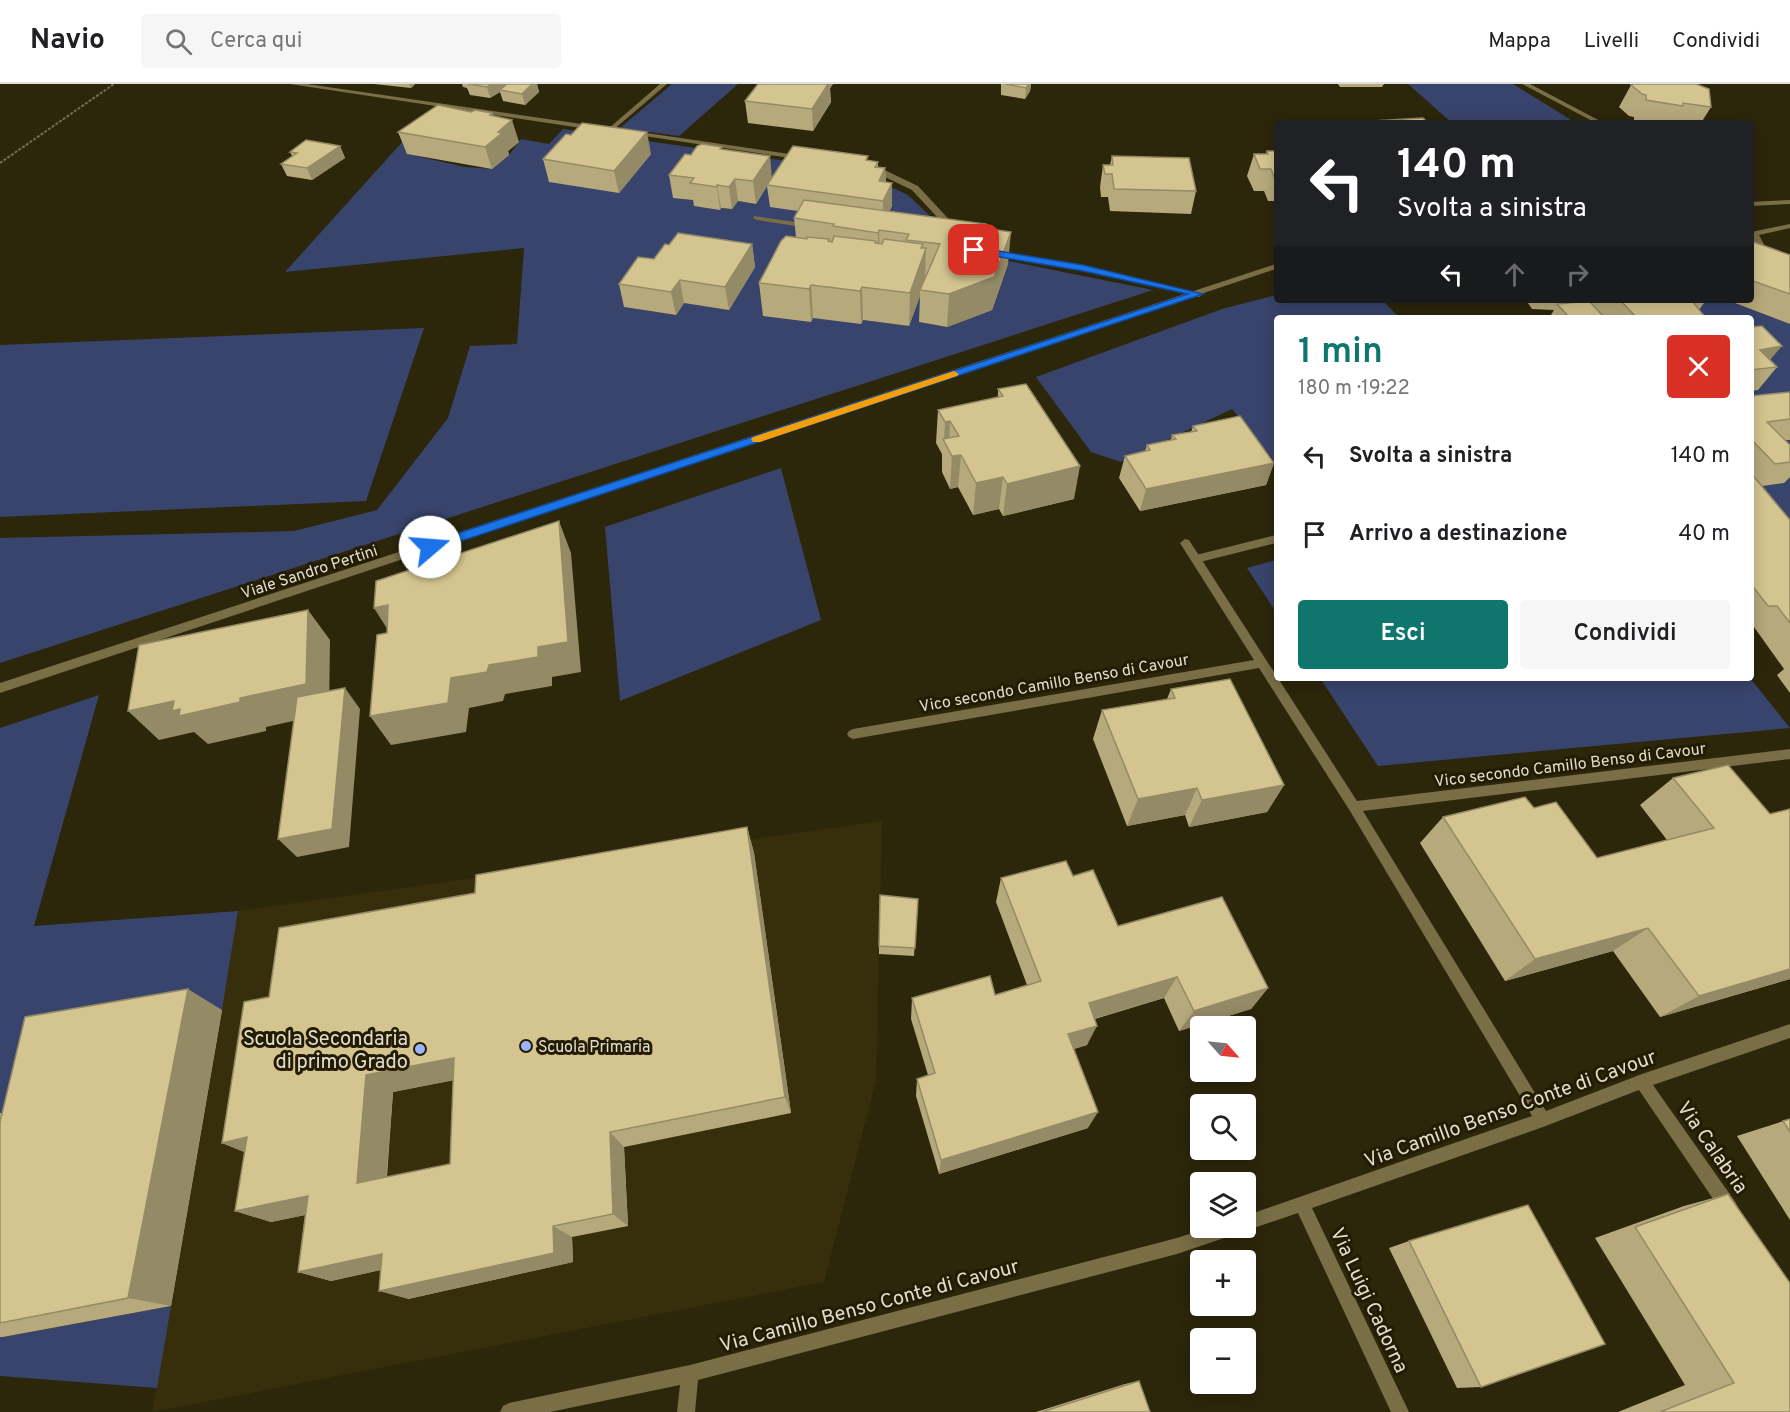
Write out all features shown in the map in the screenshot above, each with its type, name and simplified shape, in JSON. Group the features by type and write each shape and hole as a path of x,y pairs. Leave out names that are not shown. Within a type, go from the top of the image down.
{"street":[{"path":"292,84 816,159"},
{"path":"610,130 664,84"},
{"path":"1525,84 1595,120"},
{"path":"862,166 873,168 915,188 958,235"},
{"path":"1754,204 1790,202"},
{"path":"757,218 814,227"},
{"path":"1754,253 1769,256 1754,234 1790,226"},
{"path":"985,252 1083,268 1198,294"},
{"name":"Viale Sandro Pertini","path":"0,688 1198,294 1274,267"},
{"path":"1571,303 1581,315"},
{"path":"1196,559 1274,540"},
{"path":"1185,543 1354,807 1543,1120"},
{"name":"Vico secondo Camillo Benso di Cavour","path":"853,734 1261,663"},
{"name":"Vico secondo Camillo Benso di Cavour","path":"1354,807 1790,754"},
{"name":"Via Camillo Benso Conte di Cavour","path":"1256,1220 1543,1120 1642,1081 1790,1031"},
{"name":"Via Calabria","path":"1642,1081 1736,1218"},
{"name":"Via Luigi Cadorna","path":"1302,1205 1400,1412"},
{"name":"Via Camillo Benso Conte di Cavour","path":"509,1412 690,1374 1202,1238"},
{"path":"686,1412 690,1374"}],"path":[{"path":"0,163 114,84"}],"shaded area":[{"path":"672,84 738,84 679,136 620,128"},
{"path":"1408,84 1513,84 1571,120 1449,120"},
{"path":"414,129 408,154 465,167 492,169 509,155 521,139 549,144 563,129 856,171 908,195 969,253 1153,290 0,663 0,538 294,531 377,510 448,418 470,346 517,344 524,248 285,272","holes":["688,176 756,204 738,201 732,209 695,206 697,201","1008,265 947,327 919,322 939,277","885,272 921,276 909,326 863,320 813,318 811,322 784,274","684,303 675,315 624,307"]},
{"path":"1274,296 1274,303 1385,303 1397,315 1274,315 1274,461 1232,409 1121,462 1091,452 1036,377 1222,309"},
{"path":"1674,303 1735,303 1790,324 1790,429 1754,418 1754,390 1757,390 1754,373 1754,315 1684,315"},
{"path":"424,328 366,501 0,517 0,345"},
{"path":"1790,440 1790,530 1755,487 1754,444"},
{"path":"781,468 821,620 620,701 605,527"},
{"path":"1274,561 1274,609 1247,568"},
{"path":"1322,681 1752,681 1790,728 1378,766"},
{"path":"99,695 34,926 238,911 222,1010 68,1037 3,1337 171,1306 157,1388 0,1376 0,728"},
{"path":"882,821 876,1081 824,1282 152,1412 238,911"}],"building":[{"path":"468,84 492,84 487,87"},
{"path":"507,84 532,84 522,94 500,90"},
{"path":"758,84 828,84 812,109 745,101"},
{"path":"1005,84 1029,84 1026,88"},
{"path":"1696,84 1709,89 1711,107 1683,103 1683,106 1646,100 1646,95 1631,85"},
{"path":"438,105 471,112 475,110 492,113 490,115 512,120 498,132 502,133 485,147 398,132"},
{"path":"1423,118 1425,120 1389,120"},
{"path":"582,123 647,132 614,171 543,159 566,134 571,135"},
{"path":"306,140 340,146 307,168 281,164 297,153 290,152"},
{"path":"702,144 770,156 753,181 735,179 729,187 690,183 694,178 669,175 685,154 691,155 697,146"},
{"path":"793,146 868,156 866,160 878,162 875,167 885,168 879,181 892,183 883,201 767,185"},
{"path":"1267,151 1274,151 1274,176 1271,169 1260,169 1254,154 1268,154"},
{"path":"1112,156 1189,158 1196,191 1114,189 1112,174 1105,174 1103,165 1113,165"},
{"path":"804,200 986,224 984,228 1011,232 994,277 949,294 920,290 940,244 906,240 909,234 879,230 878,233 794,218"},
{"path":"678,233 752,244 725,287 680,280 671,292 619,284 638,257 654,259 665,244 669,245"},
{"path":"786,236 829,239 828,241 832,242 834,236 876,241 875,243 882,244 884,239 923,244 921,248 926,248 910,293 862,287 860,291 811,285 809,289 759,283 781,241"},
{"path":"1754,242 1790,255 1790,294 1754,281"},
{"path":"1591,303 1602,315 1567,315 1557,304"},
{"path":"1623,303 1694,303 1704,315 1634,315"},
{"path":"1762,326 1782,346 1760,350 1777,367 1754,370 1754,327"},
{"path":"1026,384 1080,466 1007,484 1003,477 976,483 961,455 952,456 943,439 959,436 950,421 945,422 938,410 1003,396 998,389"},
{"path":"1790,392 1790,419 1767,422 1790,445 1790,462 1775,464 1754,442 1754,396"},
{"path":"1240,416 1274,463 1146,489 1125,456 1150,450 1147,445 1176,439 1172,435 1197,431 1193,426"},
{"path":"1754,477 1790,520 1790,623 1777,606 1768,606 1754,588"},
{"path":"559,521 568,642 538,647 538,657 489,665 487,672 451,678 448,703 370,716 377,635 387,633 388,605 374,608 376,581"},
{"path":"308,610 306,684 240,698 240,702 179,716 180,709 172,711 174,701 128,711 139,645"},
{"path":"1230,679 1284,785 1202,800 1197,788 1138,799 1102,710 1175,698 1171,689"},
{"path":"345,688 332,829 278,839 297,697"},
{"path":"1728,765 1770,814 1790,809 1790,969 1699,996 1648,928 1535,959 1443,817 1525,797 1534,808 1556,802 1597,858 1714,828 1673,778"},
{"path":"747,827 785,1097 610,1132 613,1214 553,1226 554,1253 379,1291 382,1254 298,1272 308,1196 235,1211 247,1137 222,1143 244,1002 269,997 279,928 475,893 476,875","holes":["454,1058 450,1164 357,1183 366,1075"]},
{"path":"1066,861 1073,876 1093,870 1118,926 1222,897 1268,988 1194,1011 1177,977 1089,1003 1097,1026 1068,1034 1098,1112 941,1160 917,1079 935,1073 912,998 990,976 995,995 1041,981 1001,878"},
{"path":"880,895 918,899 915,948 879,946"},
{"path":"188,989 128,1298 0,1323 0,1122 25,1017"},
{"path":"1790,1119 1790,1132 1783,1121"},
{"path":"1728,1194 1790,1283 1790,1412 1660,1412 1734,1383 1635,1227"},
{"path":"1528,1205 1605,1344 1481,1387 1409,1241"},
{"path":"1139,1381 1150,1412 1042,1412"}],"slow traffic":[{"path":"757,439 954,374"}],"place":[{"name":"Scuola Primaria","path":"526,1046"},
{"name":"Scuola Secondaria di primo Grado","path":"420,1049"}],"route":[{"path":"430,547 1198,294 1083,268 974,250"}]}
